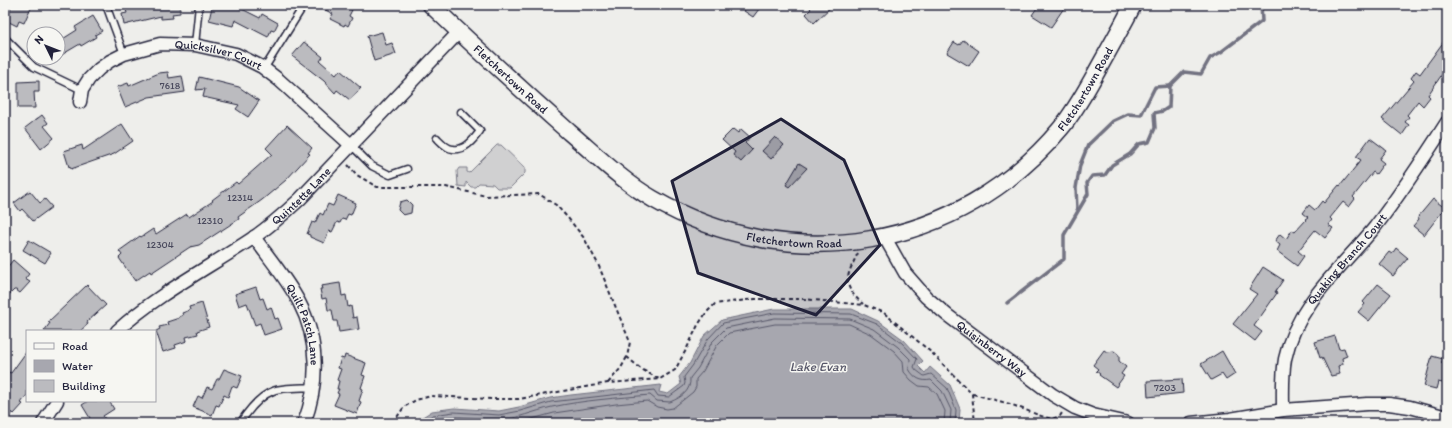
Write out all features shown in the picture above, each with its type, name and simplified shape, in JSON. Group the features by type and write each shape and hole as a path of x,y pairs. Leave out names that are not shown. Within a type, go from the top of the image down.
{"street":[{"name":"Fletchertown Road","path":"431,5 525,93 625,180 651,198 671,209 716,228 759,238 796,243 823,244 864,241 934,222 963,209 988,194 1024,167 1062,127 1080,101 1133,5"},
{"name":"Quintette Lane","path":"118,330 153,303 254,237 275,221 300,199 352,146 459,32"},
{"name":"Quicksilver Court","path":"81,96 89,79 99,68 124,54 160,44 195,45 236,54 264,68 352,146"},
{"name":"Quaking Branch Court","path":"1283,410 1282,380 1285,358 1297,325 1320,291 1394,202 1447,122"},
{"name":"Quisinberry Way","path":"884,236 905,273 926,297 947,315 1053,395 1068,404 1093,415 1128,423"},
{"name":"Quilt Patch Lane","path":"254,237 299,302 308,322 315,356 314,387 310,407 304,423"},
{"path":"44,423 56,402"},
{"path":"1191,423 1230,419 1283,410 1367,404 1389,404 1410,407 1447,417"}],"lane":[{"path":"106,5 124,54"},
{"path":"195,45 199,5"},
{"path":"264,68 304,5"},
{"path":"5,38 34,67 81,96"},
{"path":"436,138 446,146 453,149 464,147 471,142 480,131 461,112"},
{"path":"352,146 372,166 390,176 407,169"},
{"path":"240,423 254,404 274,390 314,387"}],"path":[{"path":"348,166 357,175 377,187 446,187 486,196 539,194 556,205 584,238 598,264 630,342 627,357 621,368 608,383"},
{"path":"864,241 849,271 848,284 852,295 864,305"},
{"path":"393,423 404,407 416,400 431,396 491,399 519,398 608,383 660,379 675,370 698,325 706,313 715,304 755,299 804,299 864,305 884,313 932,353 972,394 1010,404 1052,419 1060,416 1068,404"},
{"path":"627,357 641,369 660,379"},
{"path":"972,394 975,423"}],"highlighted area":[{"path":"781,119 844,160 880,245 816,315 698,273 672,181"}],"shaded area":[{"path":"497,145 501,145 525,168 525,173 510,188 497,188 493,184 479,183 475,187 471,187 466,182 466,187 458,186 457,171 459,168 467,168 467,172 469,173"}],"water":[{"name":"Lake Evan","path":"774,309 852,309 878,321 904,340 923,361 918,366 925,373 930,367 950,385 960,409 959,423 413,423 432,411 454,408 499,411 550,398 661,385 659,392 668,394 681,384 679,377 690,363 704,336 722,320"}],"building":[{"path":"12,5 32,5 24,23 19,21 17,26 5,20"},
{"path":"132,5 180,5 180,13 172,14 173,18 161,19 161,16 124,25 122,14 127,13 125,7"},
{"path":"215,5 230,5 238,7 260,18 262,14 278,23 274,31 271,30 268,37 235,20 233,26 209,20 212,7 214,8"},
{"path":"316,5 343,5 352,10 349,16 352,18 348,26 345,24 344,26 330,19 333,14"},
{"path":"749,5 762,5 753,17 744,11"},
{"path":"807,5 833,5 814,23 806,14 811,9"},
{"path":"1039,5 1066,5 1051,27 1032,15"},
{"path":"93,16 102,31 95,35 96,37 81,46 80,44 66,52 66,37 77,30 75,27"},
{"path":"382,32 386,45 392,43 396,54 374,61 367,36"},
{"path":"1447,37 1447,67 1428,95 1430,97 1423,106 1418,101 1407,115 1409,117 1405,122 1409,125 1402,135 1382,119 1414,81 1411,78 1416,71 1420,74"},
{"path":"963,40 979,51 969,66 947,53 954,42 959,45"},
{"path":"304,42 323,57 320,61 336,75 340,70 361,88 350,100 337,90 335,93 324,81 292,56"},
{"path":"168,72 169,78 182,76 185,92 149,97 125,107 117,87 128,83 129,86 159,73"},
{"path":"199,77 239,87 259,101 248,117 236,109 239,105 203,97 205,89 196,90"},
{"path":"39,81 39,92 34,92 35,108 18,108 18,82"},
{"path":"42,115 48,123 44,126 54,138 41,149 25,128"},
{"path":"122,124 133,141 114,154 71,169 70,166 69,167 64,151 82,145 83,150"},
{"path":"287,125 312,148 308,153 310,154 286,180 238,217 239,219 199,245 190,247 151,273 150,271 135,281 119,258 122,255 119,251 153,229 156,234 187,214 189,217 213,201 212,200 236,182 238,184 272,154 266,148"},
{"path":"733,129 738,133 741,129 750,137 745,143 752,150 741,162 733,155 735,152 722,140"},
{"path":"775,137 784,145 771,159 762,151"},
{"path":"1370,138 1386,150 1379,159 1384,163 1376,174 1373,172 1353,197 1355,199 1349,207 1343,202 1330,218 1332,220 1328,225 1333,228 1325,238 1315,230 1298,251 1304,256 1297,266 1277,251 1280,245 1275,241 1280,234 1286,239 1292,230 1295,232 1308,217 1303,213 1309,205 1315,210 1322,201 1324,203 1339,185 1340,186 1361,160 1356,157"},
{"path":"799,163 807,168 789,187 786,185"},
{"path":"30,191 40,203 45,199 52,207 33,221 22,209 20,211 14,203"},
{"path":"338,195 356,203 351,215 348,214 345,220 342,219 340,223 337,222 332,232 329,231 324,243 310,237 310,235 307,234 312,222 315,223 320,213 323,215 328,204 333,206"},
{"path":"1433,199 1445,208 1424,235 1413,226 1419,219 1418,217"},
{"path":"407,200 412,205 411,213 403,215 398,210 400,202"},
{"path":"29,240 51,253 45,263 23,250"},
{"path":"1396,248 1408,258 1393,276 1379,264 1389,252 1392,254"},
{"path":"13,260 29,274 25,279 30,282 20,293 14,290 5,299 5,270"},
{"path":"1263,267 1283,280 1275,292 1277,293 1254,326 1262,332 1255,341 1233,324 1257,294 1249,289"},
{"path":"340,283 342,296 346,295 348,307 351,306 353,318 357,317 359,329 339,332 337,321 334,321 332,310 328,310 326,298 322,299 320,289 322,289 321,286"},
{"path":"1378,284 1391,294 1369,321 1358,312 1365,304 1363,302"},
{"path":"87,285 106,305 87,322 88,324 81,330 45,330 50,323 48,322"},
{"path":"256,287 260,299 263,298 267,309 271,307 275,319 278,318 282,329 264,335 260,323 255,325 247,303 239,306 235,294"},
{"path":"202,303 209,327 197,331 198,334 186,337 187,341 175,345 176,348 163,352 156,331 160,329 159,327 168,325 167,322 179,318 183,315 182,313 190,310 189,307"},
{"path":"1335,336 1339,349 1344,348 1347,356 1342,358 1343,364 1338,366 1340,374 1331,376 1322,357 1320,358 1315,342"},
{"path":"1104,350 1107,352 1114,351 1119,355 1119,361 1126,367 1121,374 1124,376 1116,387 1099,375 1100,374 1096,371 1098,369 1093,365"},
{"path":"1222,351 1235,374 1226,380 1222,374 1211,380 1201,364"},
{"path":"26,352 26,396 21,403 23,404 14,414 12,412 5,423 5,377 9,372 11,373"},
{"path":"345,355 366,363 362,375 365,376 359,401 361,402 357,414 334,405 339,394 337,393 339,389 337,389 339,381 337,380 341,369 338,368 341,358 344,359"},
{"path":"1432,356 1443,359 1441,363 1447,365 1447,384 1438,382 1436,389 1424,386"},
{"path":"224,369 242,376 237,388 232,386 228,397 224,395 219,406 216,405 212,415 193,407 198,396 202,398 207,387 212,389"},
{"path":"1182,379 1183,393 1148,397 1147,381"},
{"path":"86,402 110,402 114,409 103,416 105,419 99,423 93,423 82,405"}],"waterway":[{"path":"1007,303 1064,259 1064,235 1088,194 1087,183 1092,176 1105,175 1112,165 1130,154 1139,144 1149,142 1155,128 1154,113 1163,111 1169,107 1170,86 1184,72 1201,74 1210,58 1221,52 1262,21 1261,5"},
{"path":"1077,209 1076,188 1080,165 1088,145 1113,121 1128,114 1141,115 1155,87 1170,86"}]}
